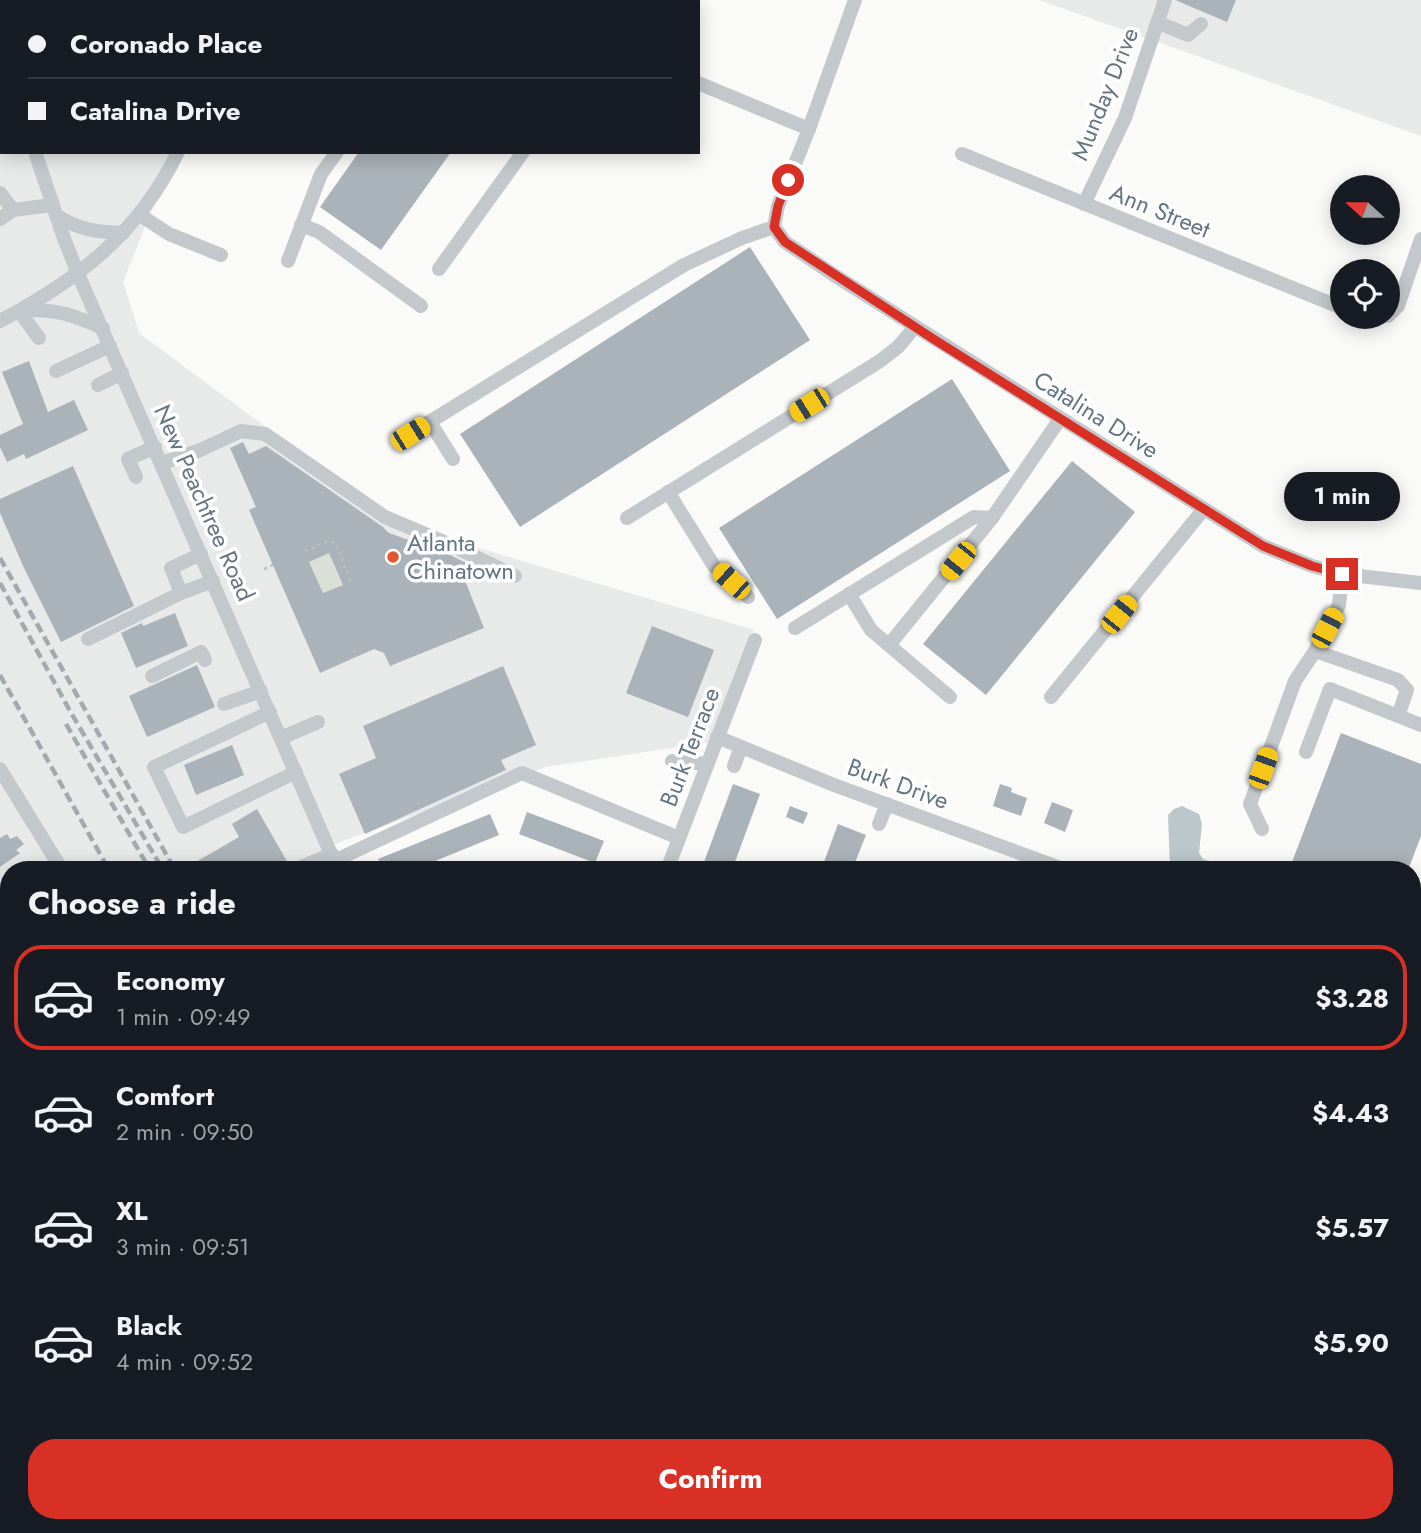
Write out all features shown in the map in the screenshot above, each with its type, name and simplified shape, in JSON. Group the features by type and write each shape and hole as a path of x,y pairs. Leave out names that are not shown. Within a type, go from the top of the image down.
{"street":[{"path":"410,434 684,265 742,238 774,227 778,206 855,0"},
{"name":"Munday Drive","path":"1084,204 1125,118 1165,0"},
{"path":"1158,23 1188,35 1201,24"},
{"path":"700,84 809,129"},
{"name":"New Peachtree Road","path":"36,154 78,274 335,861"},
{"path":"0,320 57,289 78,274 123,233 152,198 177,154"},
{"path":"288,261 321,174 336,154"},
{"path":"439,269 522,154"},
{"name":"Ann Street","path":"962,154 1330,303"},
{"path":"0,193 13,210"},
{"path":"0,219 13,210 54,210 74,227 100,233 123,233"},
{"path":"140,215 169,234 221,255"},
{"path":"301,225 319,232 421,306"},
{"name":"Catalina Drive","path":"774,227 785,242 915,327 1263,546 1312,566 1342,574 1421,583"},
{"path":"1400,300 1421,239"},
{"path":"19,310 51,309 103,328"},
{"path":"19,310 39,338"},
{"path":"627,517 880,361 898,347 915,327"},
{"path":"56,371 110,346"},
{"path":"98,385 122,373"},
{"path":"889,645 992,518 1060,419"},
{"path":"430,422 453,459"},
{"path":"162,463 198,451 241,431 265,434 385,517 452,545 515,576"},
{"path":"136,477 128,459 155,447"},
{"path":"668,492 714,566 748,597"},
{"path":"1051,697 1203,510"},
{"path":"795,628 974,517 992,518"},
{"path":"181,593 170,568 201,554"},
{"path":"1262,830 1250,804 1295,681 1315,651 1339,605 1342,574"},
{"path":"88,639 181,593 213,581"},
{"path":"849,594 871,630 950,696"},
{"name":"Burk Terrace","path":"670,861 755,640"},
{"path":"1315,651 1398,680 1407,690 1398,716"},
{"path":"152,676 201,652 205,660"},
{"path":"1306,752 1330,689 1421,725"},
{"path":"225,704 261,691"},
{"path":"270,712 154,767 183,827 296,772"},
{"path":"281,738 318,722"},
{"name":"Burk Drive","path":"717,737 1042,861"},
{"path":"734,766 741,747"},
{"path":"672,761 707,764"},
{"path":"0,769 56,861"},
{"path":"335,861 522,773 679,838"},
{"path":"879,824 887,804"}],"path":[{"path":"304,551 328,541 336,544 351,582"},
{"path":"264,569 273,565"}],"shaded area":[{"path":"1039,0 1421,0 1421,136 1259,78"},
{"path":"0,154 174,154 123,282 139,333 395,523 754,630 711,742 546,767 324,848 329,861 0,861"},
{"path":"329,553 343,585 326,592 322,591 309,562"},
{"path":"1182,806 1199,814 1202,824 1199,853 1203,859 1209,861 1170,861 1168,815"}],"building":[{"path":"1175,0 1236,0 1227,22"},
{"path":"358,154 450,154 381,250 320,207"},
{"path":"750,247 810,340 520,527 460,434"},
{"path":"29,361 48,412 74,400 88,430 26,459 24,454 7,462 0,447 0,435 23,424 2,372"},
{"path":"952,379 1010,471 777,619 719,528"},
{"name":"Atlanta Chinatown","path":"243,442 249,454 266,446 389,533 450,555 476,568 478,572 464,578 484,628 390,666 384,653 374,649 320,673 249,510 256,507 230,448","holes":["329,553 343,585 323,593 309,562"]},
{"path":"1072,461 1135,512 986,695 923,644"},
{"path":"73,466 134,606 61,642 0,513 0,499"},
{"path":"175,613 188,646 136,668 121,633"},
{"path":"652,626 714,650 688,717 626,693"},
{"path":"197,665 215,707 147,737 129,696"},
{"path":"503,666 536,745 501,760 506,770 365,834 339,774 376,758 363,726"},
{"path":"1341,733 1421,764 1421,836 1411,861 1292,861"},
{"path":"232,745 244,775 196,795 184,765"},
{"path":"733,784 760,794 735,861 704,861"},
{"path":"1000,784 1027,798 1021,816 993,806"},
{"path":"1052,802 1073,810 1065,832 1044,823"},
{"path":"790,806 808,813 803,824 786,817"},
{"path":"257,809 287,861 198,861 239,837 232,824"},
{"path":"527,812 604,841 596,861 590,861 519,834"},
{"path":"490,814 499,835 435,861 378,859"},
{"path":"838,824 866,835 856,861 824,861"},
{"path":"7,834 10,839 17,836 24,844 16,850 20,853 9,861 0,861 0,838"}],"railway":[{"path":"0,558 170,861"},
{"path":"0,583 70,711 158,861"},
{"path":"0,675 104,861"},
{"path":"66,724 145,861"}],"place":[{"name":"Atlanta Chinatown","path":"393,557"}],"route":[{"path":"788,180 778,206 774,227 785,242 935,340 1263,546 1312,566 1342,574"}]}
